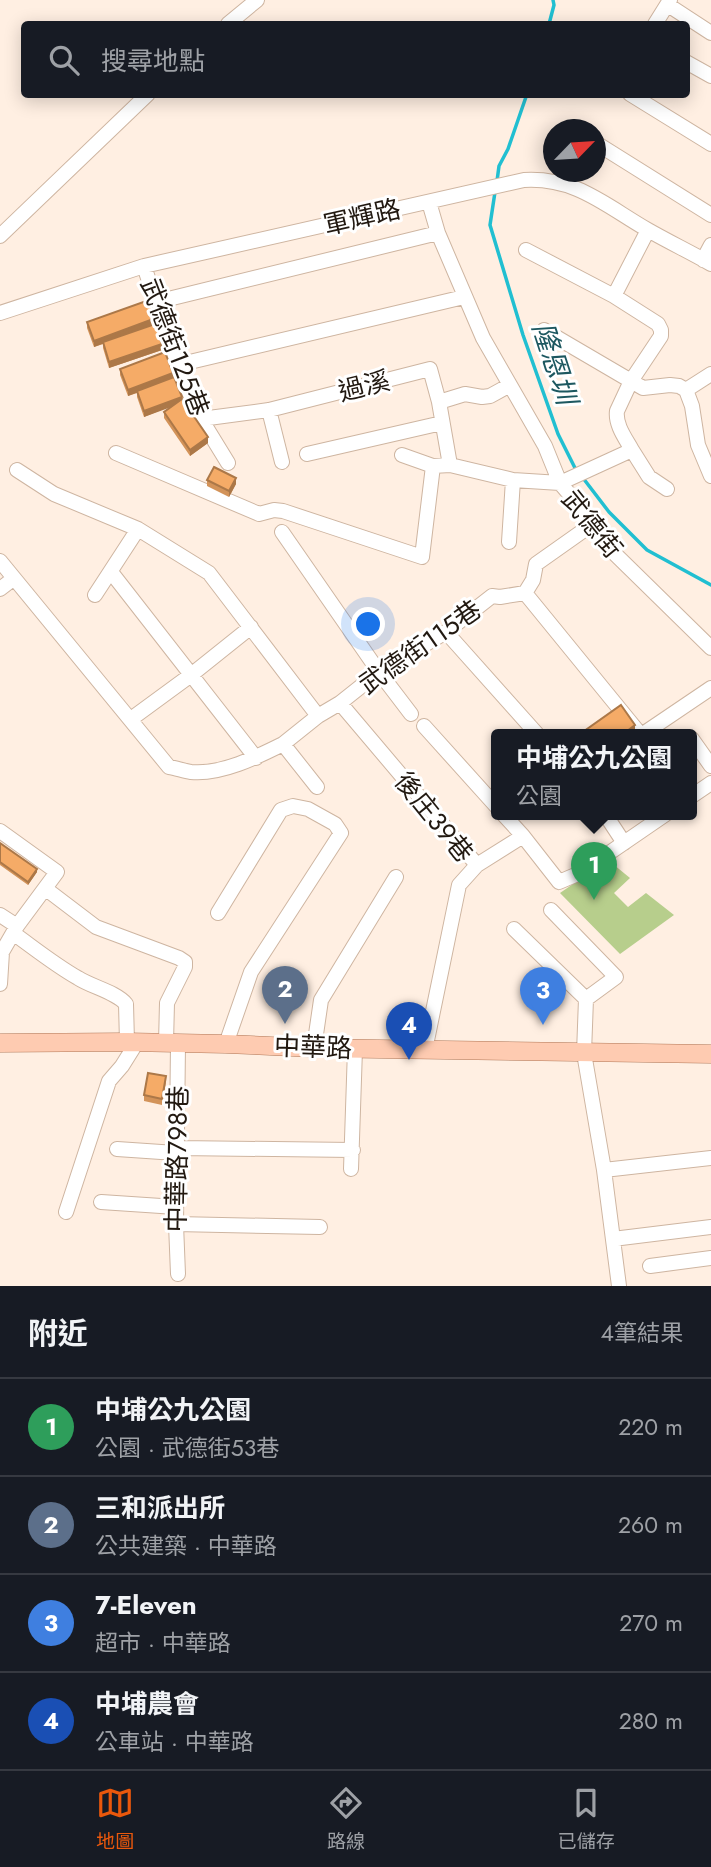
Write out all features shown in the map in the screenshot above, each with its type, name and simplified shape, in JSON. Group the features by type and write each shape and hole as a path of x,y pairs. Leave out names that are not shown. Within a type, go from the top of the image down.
{"main road":[{"name":"中華路","path":"0,1043 132,1042 355,1049 711,1054"}],"street":[{"path":"232,21 257,0"},
{"path":"657,21 669,2 711,33"},
{"path":"690,64 711,76"},
{"path":"0,236 144,98"},
{"path":"637,98 711,144"},
{"path":"606,150 711,215"},
{"name":"軍輝路","path":"0,313 144,266 524,180 541,179 579,188 707,262"},
{"path":"429,202 438,233 482,338 545,446 560,483 632,450"},
{"path":"614,296 648,230"},
{"path":"156,302 438,233"},
{"path":"707,262 711,245"},
{"path":"526,250 614,296 658,324 662,336 631,381 616,416 632,450 649,477 667,489"},
{"name":"武德街125巷","path":"144,266 177,365 201,419 228,463"},
{"path":"177,365 464,297"},
{"path":"544,330 643,388 670,385 686,390 692,407 698,445 711,475"},
{"name":"過溪","path":"201,419 269,410 430,369 450,465"},
{"path":"686,390 711,374"},
{"path":"439,402 465,394 490,396 510,385"},
{"path":"269,410 282,462"},
{"path":"307,454 442,423"},
{"path":"116,453 259,514 274,510 283,511 422,557 433,467"},
{"name":"武德街","path":"401,455 433,467 450,465 513,480 560,483 594,523 614,553 711,648"},
{"path":"17,470 54,494 138,529 209,573 318,716"},
{"path":"509,542 513,480"},
{"path":"594,523 536,564 533,580 525,593 638,729"},
{"path":"95,595 138,529"},
{"path":"282,532 411,714"},
{"path":"0,561 169,766 193,772 227,768 256,758 283,744 340,702"},
{"path":"111,572 256,758"},
{"path":"0,589 13,579"},
{"name":"武德街115巷","path":"340,702 379,672 446,632 492,596 525,593"},
{"path":"131,719 191,676 251,627"},
{"path":"446,632 533,729"},
{"path":"650,729 711,688"},
{"name":"後庄39巷","path":"340,702 477,865 459,885 425,1050"},
{"name":"後庄39巷","path":"424,726 491,800"},
{"path":"283,744 317,787"},
{"path":"697,746 711,766"},
{"path":"218,913 281,810 293,806 309,809 335,824 341,834 251,972 226,1044"},
{"path":"509,820 559,882 580,873 657,820"},
{"path":"609,820 624,843"},
{"path":"0,831 57,872 1,952 0,984"},
{"path":"477,865 523,835"},
{"path":"314,1048 321,1000 396,877"},
{"name":"中華路798巷","path":"46,889 96,927 185,962 186,967 167,1003 172,1043 177,1150 178,1275"},
{"path":"551,910 616,977 586,999"},
{"path":"0,915 15,930 77,978 120,997 126,1004 132,1042 122,1066 109,1081 66,1212"},
{"path":"514,929 586,999 584,1053 604,1170 618,1286"},
{"path":"351,1169 355,1049"},
{"path":"117,1149 353,1150"},
{"path":"604,1170 711,1158"},
{"path":"101,1202 176,1207"},
{"path":"176,1224 320,1227"},
{"path":"613,1239 711,1227"},
{"path":"650,1266 711,1258"}],"green space":[{"path":"608,860 630,878 614,893 628,907 646,893 674,915 620,954 560,893"}],"building":[{"path":"149,300 156,318 94,341 87,322"},
{"path":"155,324 162,344 109,362 103,342"},
{"path":"165,352 173,373 128,390 120,369"},
{"path":"174,377 182,397 144,411 137,391"},
{"path":"182,399 208,437 190,450 164,412"},
{"path":"214,467 236,478 229,491 207,480"},
{"path":"621,705 635,725 630,729 587,729"},
{"path":"0,843 37,869 28,882 0,862"},
{"path":"148,1073 166,1076 162,1099 144,1095"}],"waterway":[{"name":"隆恩圳","path":"550,21 553,0"},
{"name":"隆恩圳","path":"497,181 499,166 508,149 526,98"},
{"name":"隆恩圳","path":"495,192 490,225 523,335 558,434 576,470"},
{"name":"隆恩圳","path":"583,478 609,512 647,550 711,585"}],"place":[{"name":"中埔公九公園","path":"594,900"},
{"name":"三和派出所","path":"285,1024"},
{"name":"7-Eleven","path":"543,1025"},
{"name":"中埔農會","path":"409,1060"}]}
